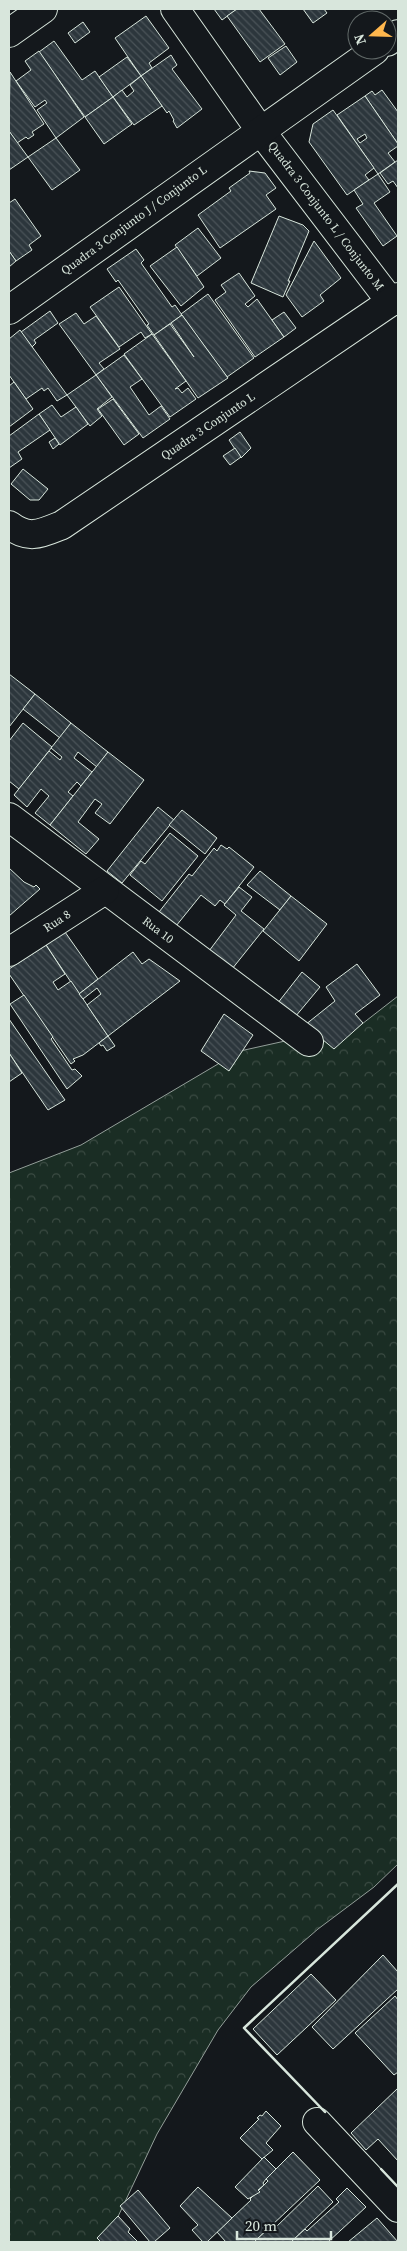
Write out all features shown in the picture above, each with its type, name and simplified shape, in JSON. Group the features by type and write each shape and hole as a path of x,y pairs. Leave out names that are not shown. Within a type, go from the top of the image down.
{"street":[{"path":"9,32 43,9"},
{"name":"Quadra 3 Conjunto L / Conjunto M","path":"175,9 260,130 395,300"},
{"name":"Quadra 3 Conjunto J / Conjunto L","path":"9,310 361,60"},
{"name":"Quadra 3 Conjunto L","path":"14,529 38,534 62,525 395,300"},
{"name":"Rua 10","path":"9,817 309,1042"},
{"name":"Rua 8","path":"9,952 104,890"},
{"path":"317,2122 398,2208"}],"green space":[{"path":"398,996 398,1864 374,1887 318,1929 251,1987 218,2030 157,2134 106,2242 9,2242 9,1173 81,1145 240,1051 362,1024"}],"building":[{"path":"214,9 237,9 222,20"},
{"path":"237,9 259,9 285,44 260,62 227,16"},
{"path":"303,9 324,9 327,13 313,23"},
{"path":"146,16 169,48 149,63 152,68 141,76 115,38"},
{"path":"83,22 90,32 75,43 68,33"},
{"path":"54,41 82,80 95,71 113,97 85,117 39,52"},
{"path":"286,46 297,62 280,75 268,58"},
{"path":"39,51 84,117 56,138 37,110 47,103 45,100 35,107 16,81 31,70 25,61"},
{"path":"171,55 177,65 172,69 202,109 177,128 169,111 167,113 141,76"},
{"path":"127,57 141,76 113,97 99,77"},
{"path":"10,72 44,124 32,132 34,135 28,139 26,137 17,143 9,131"},
{"path":"141,76 162,106 134,125 113,97 122,90 127,97 134,91 130,85"},
{"path":"382,90 398,112 398,144 365,96 372,91 375,95"},
{"path":"365,96 398,144 388,153 395,162 378,174 337,115","holes":["365,134 367,138 360,143 357,139"]},
{"path":"113,97 132,124 104,144 85,117"},
{"path":"333,110 374,168 365,175 369,180 347,195 309,142 313,124"},
{"path":"9,131 28,157 9,170"},
{"path":"56,138 80,170 52,190 28,157"},
{"path":"398,160 398,188 393,181 388,184 380,173"},
{"path":"249,171 265,173 276,188 266,195 276,209 220,248 198,215 231,191 229,188 250,173"},
{"path":"378,174 390,192 374,203 397,236 383,246 356,208 363,204 354,190"},
{"path":"15,199 41,236 29,245 32,250 16,261 9,251 9,203"},
{"path":"279,216 303,225 309,231 283,297 251,283"},
{"path":"198,228 221,258 197,276 175,245"},
{"path":"314,241 341,278 320,295 324,301 302,317 286,295"},
{"path":"177,247 204,287 181,306 150,266"},
{"path":"136,249 144,260 141,263 172,307 175,305 182,315 154,335 147,325 149,324 118,280 116,282 107,269"},
{"path":"9,251 16,261 9,267"},
{"path":"239,273 255,296 245,304 248,307 257,299 284,337 255,357 215,300 226,292 221,285"},
{"path":"119,287 152,334 145,338 141,332 119,347 90,307"},
{"path":"208,294 254,358 227,377 181,314"},
{"path":"50,311 58,323 34,340 36,343 32,347 21,332"},
{"path":"284,312 296,328 284,337 272,320"},
{"path":"76,313 84,324 96,316 120,349 99,363 104,369 96,375 59,324"},
{"path":"182,315 228,378 198,398 154,335 170,324 194,357 171,323"},
{"path":"20,330 67,395 57,401 48,388 44,391 42,388 26,399 9,375 9,339"},
{"path":"152,334 186,381 175,389 178,388 182,393 188,388 196,399 170,417 124,354"},
{"path":"124,355 142,379 130,387 149,415 161,406 170,419 143,438 96,375"},
{"path":"96,375 112,397 97,409 102,416 90,426 67,395"},
{"path":"14,382 33,409 9,427 9,386"},
{"path":"113,399 139,434 124,445 98,409"},
{"path":"52,405 61,417 76,407 88,424 60,445 39,414"},
{"path":"39,414 50,430 18,452 22,459 9,468 9,436"},
{"path":"240,432 251,448 241,458 229,440"},
{"path":"55,438 59,444 53,449 49,442"},
{"path":"235,448 241,457 230,465 223,456"},
{"path":"23,469 48,489 39,500 30,500 11,484"},
{"path":"9,674 35,694 9,727"},
{"path":"35,694 71,723 60,738 23,709"},
{"path":"23,723 52,747 19,789 9,781 9,741"},
{"path":"71,723 108,752 97,767 78,752 74,758 92,772 81,786 77,782 68,792 73,796 50,825 35,813 49,796 41,789 27,807 14,795 49,751 60,760 62,757 51,748"},
{"path":"108,752 144,780 110,824 95,813 102,804 95,799 78,822 99,839 86,854 50,825"},
{"path":"158,807 174,820 122,883 107,871"},
{"path":"182,810 217,838 205,854 169,825"},
{"path":"170,833 198,856 162,901 130,875 141,861 145,864"},
{"path":"221,845 227,849 229,847 254,867 225,904 220,900 215,906 201,895 176,926 159,912 189,874 192,876 214,848 217,851"},
{"path":"9,868 24,882 34,887 36,885 40,889 9,916"},
{"path":"260,871 291,896 280,910 247,885"},
{"path":"239,887 252,897 241,911 264,929 232,969 209,951 236,915 224,905"},
{"path":"291,896 327,924 299,961 263,931"},
{"path":"65,932 98,979 79,994 46,945"},
{"path":"46,945 65,974 53,982 58,990 71,981 108,1036 83,1055 73,1059 75,1061 71,1064 9,974 9,969"},
{"path":"133,952 142,964 149,959 180,981 108,1036 87,1005 101,994 97,988 83,999 79,994"},
{"path":"357,964 380,995 355,1014 363,1023 334,1049 305,1025 335,1001 326,987"},
{"path":"302,972 320,987 295,1017 277,1004"},
{"path":"24,995 53,1037 51,1039 72,1070 75,1069 82,1076 67,1089 10,1004"},
{"path":"224,1014 253,1035 229,1071 201,1051"},
{"path":"9,1019 65,1100 48,1110 9,1053"},
{"path":"108,1036 115,1046 107,1051 99,1043"},
{"path":"9,1053 22,1073 9,1082"},
{"path":"383,1955 398,1972 398,1989 333,2049 312,2027"},
{"path":"311,1974 336,2000 277,2055 253,2029"},
{"path":"395,1996 398,2000 398,2072 394,2075 355,2033"},
{"path":"398,2088 398,2161 378,2139 366,2150 351,2133"},
{"path":"266,2111 281,2126 266,2143 273,2150 262,2159 240,2138 259,2119 257,2118"},
{"path":"293,2152 320,2180 254,2242 226,2242 217,2232 251,2200 268,2181 266,2179"},
{"path":"264,2157 276,2169 258,2190 260,2192 248,2199 235,2187"},
{"path":"318,2186 333,2202 291,2242 254,2242 270,2227 273,2230"},
{"path":"198,2187 232,2218 207,2242 203,2242 192,2230 198,2225 180,2206"},
{"path":"347,2188 366,2207 328,2242 291,2242 305,2229 307,2231 339,2202 336,2199"},
{"path":"138,2190 170,2228 154,2242 150,2242 120,2206"},
{"path":"118,2216 130,2229 128,2232 138,2242 101,2242 97,2238"},
{"path":"377,2218 398,2242 348,2242"}],"wall":[{"path":"325,2112 244,2028 398,1884"},
{"path":"381,2169 398,2187"}]}
